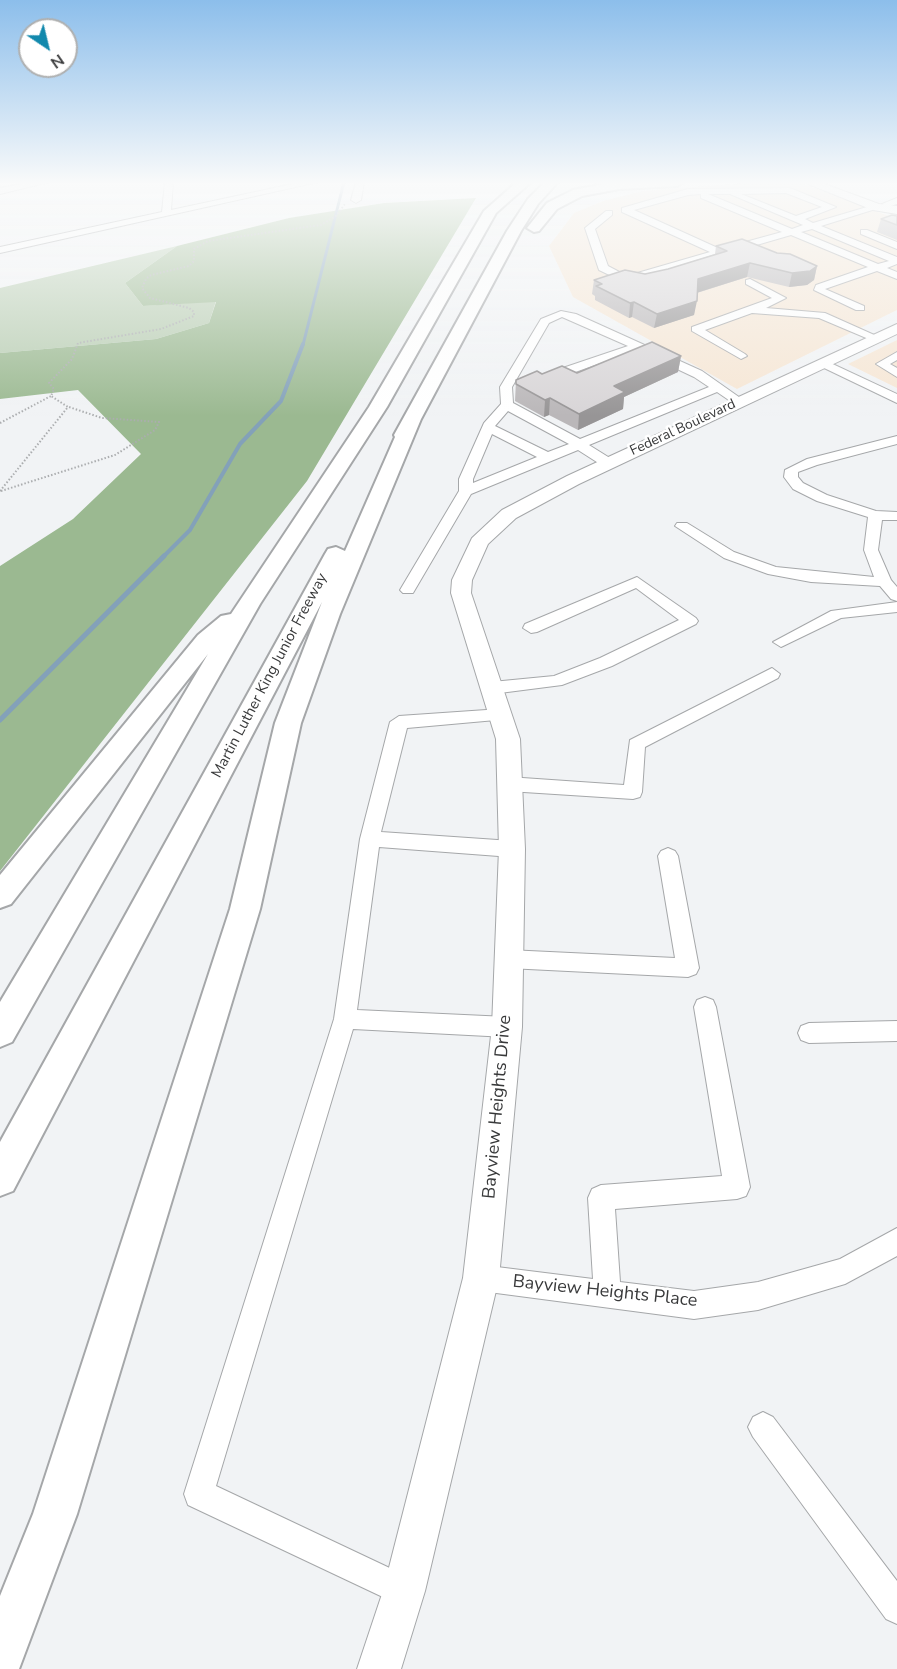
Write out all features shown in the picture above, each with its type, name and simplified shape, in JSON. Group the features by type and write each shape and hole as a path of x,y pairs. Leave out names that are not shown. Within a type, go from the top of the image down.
{"highway":[{"path":"0,1032 249,604 378,408 463,260"},
{"name":"Martin Luther King Junior Freeway","path":"0,1178 338,551 498,260"},
{"path":"469,313 511,260"},
{"path":"0,1657 55,1514 245,909 288,723 324,623 412,420"},
{"path":"0,896 206,640 249,604"}],"main road":[{"name":"Federal Boulevard","path":"479,542 508,514 608,463 896,329"},
{"name":"Bayview Heights Drive","path":"379,1669 404,1591 481,1278 507,1028 512,849 508,739 461,593 462,580 479,542"}],"street":[{"path":"599,260 600,264 621,279 630,279 696,260"},
{"path":"860,260 897,276"},
{"path":"860,308 819,290 820,287 897,261"},
{"path":"741,356 696,329 781,298 750,282"},
{"path":"751,310 821,315 875,339"},
{"path":"408,590 466,490 466,479 488,427 507,405 506,387 546,321 561,314 572,316 698,374 740,402"},
{"path":"506,387 527,384 639,346"},
{"path":"897,355 882,364 897,372"},
{"path":"824,364 897,399"},
{"path":"466,490 717,388"},
{"path":"507,405 577,443 608,463"},
{"path":"488,427 547,456"},
{"path":"895,443 792,470 791,477 798,486 822,498 875,515 897,516"},
{"path":"875,515 871,550 884,582 897,596"},
{"path":"682,526 729,555 773,571 811,577 884,582"},
{"path":"404,1591 199,1494 345,1019 370,839 399,722 496,701 556,681 606,662 690,621 637,582 531,628"},
{"path":"782,642 837,614 897,607"},
{"path":"508,784 633,792 636,744 772,674"},
{"path":"370,839 512,849"},
{"path":"508,959 688,968 668,856"},
{"path":"607,1294 601,1198 737,1186 705,1007"},
{"path":"345,1019 507,1028"},
{"path":"809,1033 897,1031"},
{"name":"Bayview Heights Place","path":"481,1278 694,1305 758,1296 845,1271 897,1241"},
{"path":"763,1426 897,1608"}],"path":[{"path":"0,423 51,396 54,389 49,383 72,359 78,343 161,328 194,316 194,312 189,308 150,298 142,288 146,279 151,275 189,266 194,260"},
{"path":"51,396 68,407 102,418 159,422 155,430 115,455 0,491 68,407"}],"shaded area":[{"path":"556,260 897,260 897,310 737,389 573,297"},
{"path":"897,340 897,388 848,364"}],"green space":[{"path":"118,260 157,260 125,283 143,306 216,301 209,323 156,339 0,353 0,288"},
{"path":"157,260 439,260 307,481 0,871 0,566 73,519 141,454 78,390 0,399 0,353 156,339 209,323 216,302 143,306 125,283"}],"building":[{"path":"698,260 803,260 817,266 810,271 792,273 750,263 698,279 697,301 657,314 596,286 602,284 594,280 625,270 645,274"},
{"path":"652,342 681,356 614,386 625,392 579,414 550,398 545,400 516,384 516,380 537,371 542,374 562,366 577,373"}],"waterway":[{"path":"303,345 324,260"},
{"path":"0,720 190,530 240,444 281,401 303,344"}]}
